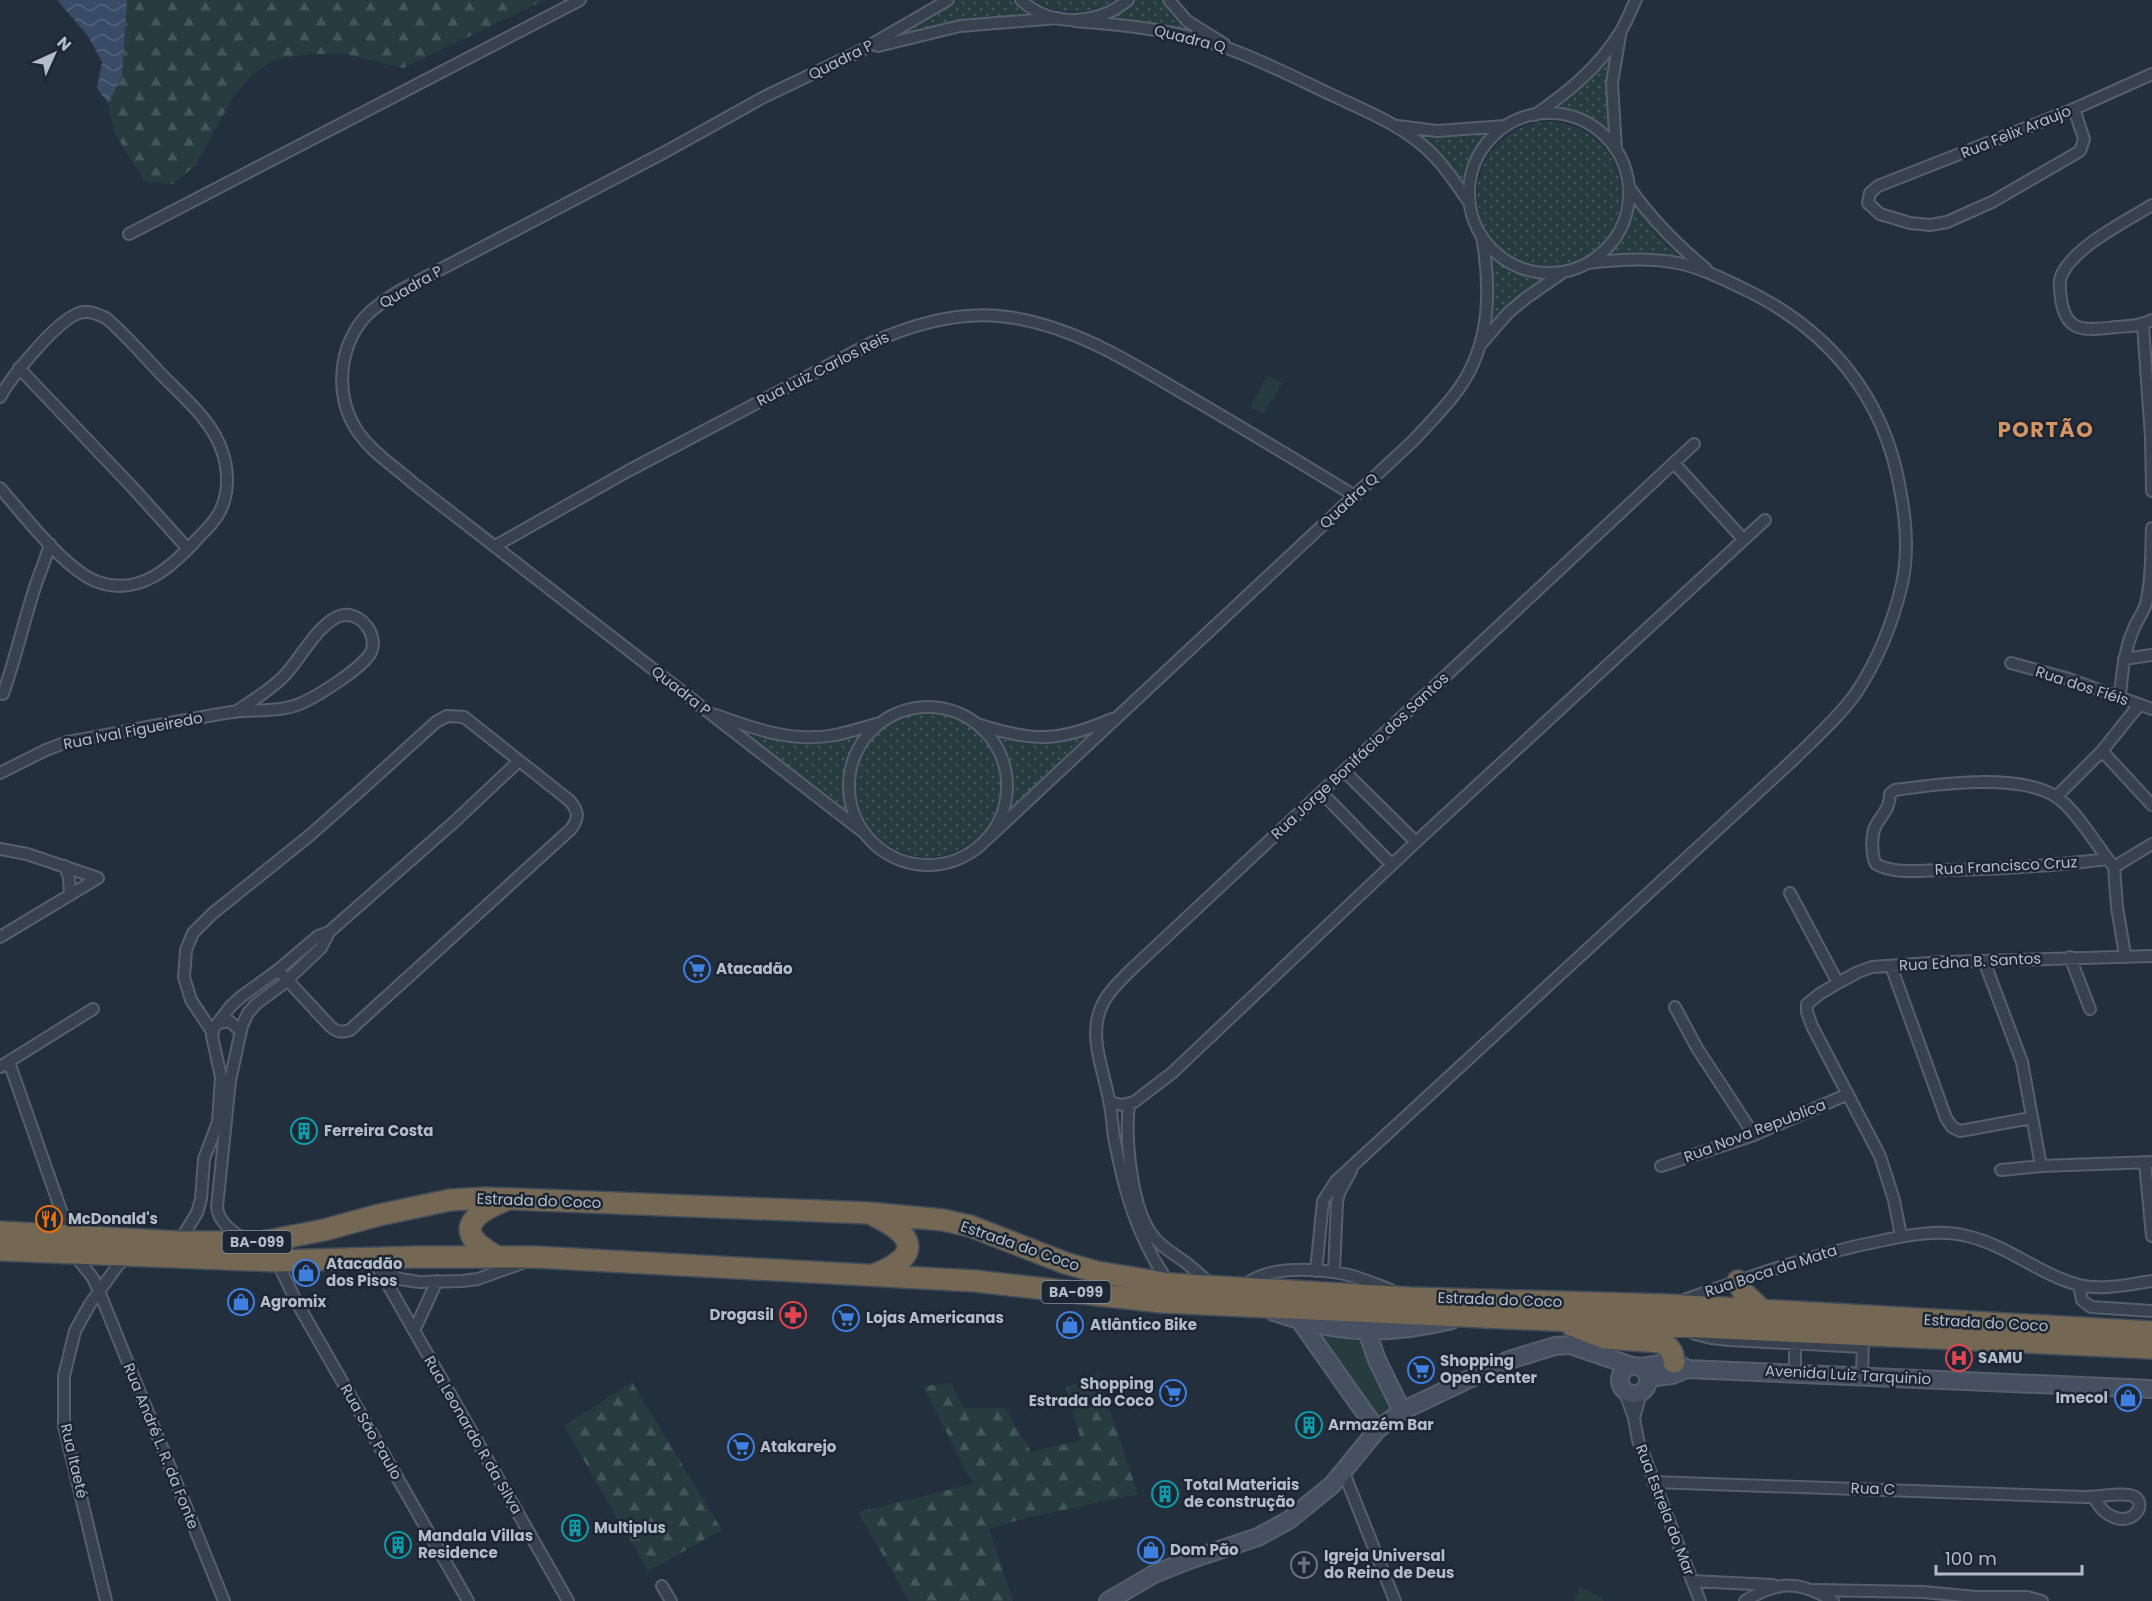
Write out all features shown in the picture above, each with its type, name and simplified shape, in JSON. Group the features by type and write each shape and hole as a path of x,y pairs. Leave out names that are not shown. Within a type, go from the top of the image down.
{"highway":[{"name":"Estrada do Coco","path":"0,1250 72,1245 262,1242 324,1230 379,1215 450,1200 509,1198 652,1206 869,1213 943,1220 970,1226 1076,1266 1097,1272 1170,1284 1667,1315 1863,1341 2152,1348"},
{"path":"496,1256 477,1245 471,1236 471,1226 476,1216 509,1198"},
{"path":"869,1213 895,1227 904,1235 908,1243 903,1260 874,1275"},
{"name":"Estrada do Coco","path":"0,1232 129,1255 277,1261 536,1257 975,1281 1161,1302 1559,1320 1763,1311 2152,1332"},
{"path":"1738,1281 1743,1292 1763,1311"},
{"path":"1559,1320 1605,1338 1660,1342 1669,1346 1680,1365"}],"street":[{"path":"129,234 580,0"},
{"name":"Quadra P","path":"863,832 372,448 357,431 346,412 342,390 346,352 353,332 365,316 381,302 764,98 860,51 948,0"},
{"path":"1021,0 1027,6 1058,18"},
{"path":"1075,21 1098,17 1119,8 1128,0"},
{"path":"1169,0 1187,21 1234,50"},
{"path":"1534,115 1577,84 1598,62 1620,33 1636,0"},
{"path":"860,51 960,26 1058,18"},
{"name":"Quadra Q","path":"1058,18 1121,24 1234,50 1397,125 1428,150 1449,172 1470,205"},
{"path":"1616,151 1612,83 1620,33"},
{"name":"Rua Felix Araujo","path":"2074,109 2084,139 2080,151 1965,216 1930,225 1910,223 1880,214 1872,208 1868,198 1878,186 2074,109 2152,74"},
{"path":"1563,272 1540,273 1517,267 1497,254 1482,236 1474,221 1470,205 1470,182 1476,160 1488,141 1505,126 1524,117 1553,114 1572,117 1597,130 1616,151 1629,187 1626,214 1615,239 1603,253 1588,263"},
{"name":"Quadra Q","path":"1397,125 1437,130 1505,126"},
{"path":"1629,187 1648,215 1672,241 1708,272"},
{"path":"2152,206 2097,240 2071,261 2062,273 2059,284 2062,307 2067,319 2076,328 2087,330 2148,322 2152,491"},
{"name":"Quadra Q","path":"1118,716 1355,496 1414,439 1454,396 1462,385 1482,344 1488,296 1482,236"},
{"path":"1316,1270 1323,1201 1334,1192 1353,1165 1794,759 1855,694 1873,664 1886,635 1902,583 1907,546 1905,513 1897,467 1879,420 1856,378 1833,351 1809,329 1770,301 1708,272 1678,263 1626,258 1588,263 1563,272 1526,298 1508,313 1482,344"},
{"path":"0,397 19,368 61,325 73,316 90,312 106,318 204,418 222,451 227,488 223,506 216,517 188,549 160,574 146,581 117,587 98,582 82,574 50,544 0,488"},
{"name":"Rua Luiz Carlos Reis","path":"495,546 628,471 871,343 900,330 935,320 970,316 1005,316 1033,321 1068,332 1146,372 1355,496"},
{"path":"19,368 188,549"},
{"name":"Rua Jorge Bonifácio dos Santos","path":"1128,1174 1113,1135 1110,1102 1099,1054 1096,1027 1100,1008 1113,989 1694,444"},
{"path":"1674,464 1743,540"},
{"path":"1110,1102 1129,1104 1151,1091 1172,1073 1416,842 1765,520"},
{"path":"2120,697 2124,659 2135,625 2149,605 2152,528"},
{"path":"3,694 50,544"},
{"path":"45,564 61,554"},
{"name":"Rua Ival Figueiredo","path":"0,773 67,742 235,712 304,703 349,674 370,654 373,644 371,632 365,624 351,615 342,615 333,620 324,626 298,661 269,690 235,712"},
{"path":"2124,659 2152,656"},
{"name":"Rua dos Fiéis","path":"2011,663 2152,709"},
{"path":"269,690 271,699 278,708"},
{"path":"2125,955 2111,863 2091,835 2056,797 2102,751 2139,705"},
{"path":"917,706 939,706 961,713 980,725 1013,735 1043,738 1085,730 1118,716 986,840 968,855 947,863 923,865 901,861 880,850 863,832 852,811 848,788 851,764 860,742 876,724 895,712 917,706"},
{"path":"706,711 754,729 804,738 833,735 876,724"},
{"path":"215,1028 191,1000 184,977 186,950 193,933 212,914 309,836 436,722 447,716 464,717 576,808 577,820 571,829 350,1030 343,1033 336,1032 278,970"},
{"path":"980,725 994,741 1003,760 1007,781 1006,803 999,823 986,840"},
{"path":"2102,751 2152,805"},
{"path":"179,1242 197,1213 201,1199 204,1159 218,1122 220,1077 219,1062 213,1043 215,1028 230,1007 318,936 328,932 453,823 519,761"},
{"path":"1344,771 1416,842"},
{"name":"Rua Francisco Cruz","path":"2056,797 2034,787 2002,782 1895,790 1890,794 1889,806 1874,830 1873,852 1876,864 1880,867 1905,871 2111,863"},
{"path":"1322,793 1392,865"},
{"path":"2111,863 2152,844"},
{"path":"0,849 27,854 98,878 0,937"},
{"path":"65,866 69,878 70,895"},
{"path":"1790,893 1838,983"},
{"path":"247,1243 218,1217 217,1207 233,1063 241,1031 248,1013 321,948 328,932"},
{"name":"Rua Edna B. Santos","path":"1848,1094 1807,1012 1808,1004 1813,999 1858,972 1872,967 2070,957 2152,956"},
{"path":"2070,957 2090,1009"},
{"path":"1984,961 2022,1062 2041,1166"},
{"path":"1891,966 1946,1118 1952,1127 1960,1131 2031,1118"},
{"path":"1675,1007 1697,1048 1754,1135"},
{"path":"72,1245 4,1065 93,1009"},
{"path":"215,1028 229,1021 241,1031"},
{"path":"219,1062 226,1066 233,1063"},
{"path":"1848,1094 1880,1156 1889,1180 1901,1236"},
{"name":"Rua Nova Republica","path":"1661,1166 1754,1135 1848,1094"},
{"path":"1129,1104 1128,1174 1149,1250 1170,1284"},
{"path":"2001,1170 2041,1166 2149,1163 2152,1236"},
{"path":"201,1183 219,1184"},
{"path":"1334,1192 1336,1209 1334,1272"},
{"path":"1139,1219 1154,1237 1196,1270 1212,1286"},
{"name":"Rua Boca da Mata","path":"1667,1315 1738,1281 1790,1263 1843,1248 1901,1236 1935,1233 1966,1236 2004,1249 2079,1285 2098,1287 2152,1281"},
{"name":"Rua André L. R. da Fonte","path":"72,1245 99,1291 224,1601"},
{"path":"1317,1255 1335,1254"},
{"path":"99,1291 118,1264 129,1255"},
{"path":"356,1258 400,1279 419,1282 478,1279 503,1272 536,1257"},
{"name":"Rua São Paulo","path":"277,1261 296,1301 468,1601"},
{"name":"Rua Leonardo R da Silva","path":"379,1269 568,1601"},
{"path":"1242,1288 1257,1276 1316,1270 1334,1272 1370,1282 1411,1298"},
{"path":"414,1331 437,1281"},
{"path":"2079,1285 2082,1300 2091,1307 2152,1311"},
{"name":"Rua Itaeté","path":"99,1291 75,1331 64,1376 63,1411 64,1426 106,1601"},
{"path":"1257,1306 1300,1321 1366,1331 1403,1330 1467,1316"},
{"path":"1667,1315 1711,1338 1795,1345 1863,1341 1862,1376"},
{"path":"1300,1321 1377,1430"},
{"path":"1366,1331 1377,1360 1402,1411"},
{"path":"1108,1601 1154,1574 1258,1537 1282,1524 1309,1506 1344,1473 1377,1430 1402,1411 1509,1360 1555,1346 1570,1345 1599,1356 1634,1379"},
{"path":"1795,1345 1795,1373"},
{"name":"Avenida Luiz Tarquinio","path":"1634,1379 1680,1365 1795,1373 2152,1389"},
{"name":"Rua Estrela do Mar","path":"1634,1379 1634,1418 1638,1440 1700,1601"},
{"name":"Rua Estrela do Mar","path":"1634,1379 1634,1418"},
{"path":"1344,1473 1395,1601"},
{"name":"Rua C","path":"1653,1482 2093,1497"},
{"path":"1692,1581 1799,1586 1815,1590 1923,1592 1973,1599 2027,1597 2042,1601"},
{"path":"1745,1601 1763,1590 1782,1585"},
{"path":"662,1586 671,1601"},
{"path":"1815,1590 1833,1601"}],"green space":[{"path":"127,0 545,0 403,68 346,54 314,54 277,58 252,75 233,97 196,165 173,184 145,182 114,132 108,103 122,77"},
{"path":"958,0 1012,0 1030,14 967,20 896,37"},
{"path":"1034,0 1115,0 1095,9 1074,12 1054,9"},
{"path":"1134,0 1161,0 1173,18 1190,33 1161,25 1110,17"},
{"path":"1610,58 1606,103 1609,133 1582,114 1554,108 1588,83"},
{"path":"1549,122 1577,127 1600,143 1616,166 1621,194 1616,222 1600,245 1577,261 1549,266 1521,261 1498,245 1482,222 1477,194 1482,166 1498,143 1521,127"},
{"path":"1489,132 1472,158 1465,187 1445,161 1416,134 1455,135"},
{"path":"1634,203 1658,236 1681,258 1642,253 1609,255 1628,227"},
{"path":"1490,256 1517,273 1543,279 1512,301 1489,326 1492,296"},
{"path":"1268,375 1282,383 1264,414 1250,406"},
{"path":"928,713 956,718 979,734 995,757 1000,785 995,813 979,836 956,852 928,857 900,852 877,836 861,813 856,785 861,757 877,734 900,718"},
{"path":"742,733 802,742 832,741 862,734 851,753 845,774 844,795 849,817"},
{"path":"1089,735 1008,811 1012,791 1011,772 996,737 1043,743 1066,741"},
{"path":"1319,1330 1362,1337 1396,1410 1376,1424 1315,1336"},
{"path":"1098,1375 1138,1494 1021,1519 989,1529 1013,1601 909,1601 858,1512 973,1484 923,1386 951,1383 964,1408 1005,1408 1031,1452 1081,1440 1066,1387"},
{"path":"632,1382 722,1530 648,1571 564,1426"},
{"path":"1580,1587 1604,1598 1603,1601 1574,1601"}],"water":[{"path":"57,0 127,0 122,77 108,103 97,88 102,62 88,36"}],"place":[{"name":"Atacadão","path":"697,969"},
{"name":"Ferreira Costa","path":"304,1131"},
{"name":"McDonald's","path":"49,1219"},
{"name":"Atacadão dos Pisos","path":"306,1273"},
{"name":"Agromix","path":"241,1302"},
{"name":"Drogasil","path":"793,1315"},
{"name":"Lojas Americanas","path":"846,1318"},
{"name":"Atlântico Bike","path":"1070,1325"},
{"name":"SAMU","path":"1959,1358"},
{"name":"Shopping Open Center","path":"1421,1370"},
{"name":"Shopping Estrada do Coco","path":"1173,1393"},
{"name":"Imecol","path":"2128,1398"},
{"name":"Armazém Bar","path":"1309,1425"},
{"name":"Atakarejo","path":"741,1447"},
{"name":"Total Materiais de construção","path":"1165,1494"},
{"name":"Multiplus","path":"575,1528"},
{"name":"Mandala Villas Residence","path":"398,1545"},
{"name":"Dom Pão","path":"1151,1550"},
{"name":"Igreja Universal do Reino de Deus","path":"1304,1565"}],"district":[{"name":"PORTÃO","path":"2046,430"}]}
